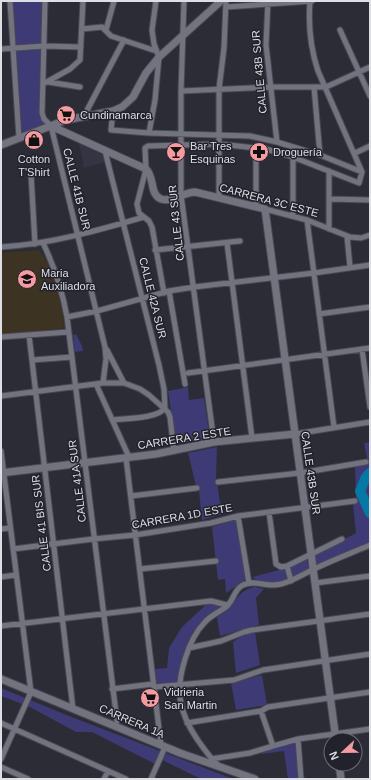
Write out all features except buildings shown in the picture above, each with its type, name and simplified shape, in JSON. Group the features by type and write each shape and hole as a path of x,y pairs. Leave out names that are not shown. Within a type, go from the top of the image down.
{"street":[{"path":"10,1 19,138"},
{"name":"CALLE 41B SUR","path":"45,1 45,83 42,116 51,126 97,311 105,347 106,359 103,383"},
{"path":"45,83 77,64 80,57 81,47 83,1"},
{"path":"106,30 114,1"},
{"path":"149,133 155,100 158,54 152,30 156,1"},
{"name":"CALLE 43 SUR","path":"184,1 181,91 181,195 214,442"},
{"path":"1,145 66,120 113,111 126,104 133,97 158,54 182,37 221,1"},
{"path":"219,198 219,90 224,48 226,1"},
{"path":"185,384 166,292 155,250 152,227 149,221 144,218 138,210 137,200 146,169 145,148 148,146 219,144 256,147 293,156 359,183 362,172 315,63 310,43 309,20 311,1 268,3 226,8"},
{"name":"CALLE 43B SUR","path":"268,3 266,45 272,87 277,142"},
{"path":"82,30 102,27 110,36 158,54"},
{"path":"340,30 370,96"},
{"path":"84,116 124,40"},
{"path":"1,49 44,46 81,47"},
{"path":"181,91 272,87 326,87 370,66"},
{"path":"45,83 80,87"},
{"path":"314,88 320,155"},
{"path":"113,111 111,130 149,133 250,136 277,142 320,155 362,172"},
{"path":"51,126 146,169"},
{"path":"266,149 269,140"},
{"path":"355,153 370,146"},
{"path":"256,147 256,207"},
{"name":"CALLE 42A SUR","path":"105,151 159,365 164,389 165,408 170,418 174,451"},
{"path":"293,156 293,216"},
{"name":"CARRERA 3C ESTE","path":"146,169 151,175 155,193 162,199 168,200 195,192 307,220 347,236 358,238 370,235"},
{"path":"329,171 329,229"},
{"path":"31,174 35,244"},
{"path":"329,199 370,200"},
{"name":"CALLE 43B SUR","path":"265,209 335,732"},
{"path":"1,247 43,243 78,236 144,218"},
{"path":"307,220 334,427"},
{"path":"347,236 350,267"},
{"path":"155,250 240,241"},
{"path":"227,242 252,438"},
{"name":"CALLE 41A SUR","path":"43,243 51,259 63,294 67,317 117,721"},
{"path":"67,317 97,311 166,292 194,287 370,265"},
{"path":"319,314 370,307"},
{"path":"1,337 68,332"},
{"name":"CALLE 41 BIS SUR","path":"29,335 74,709"},
{"path":"105,347 124,383"},
{"path":"188,373 370,348"},
{"path":"362,349 370,407"},
{"path":"32,360 72,357"},
{"path":"1,396 103,383 124,383 140,389 165,408 160,413 152,415 112,420"},
{"path":"96,384 127,458 130,496 144,609 163,746 151,779"},
{"name":"CARRERA 2 ESTE","path":"2,473 127,458 174,451 214,442 295,434 370,422"},
{"path":"1,451 2,473 31,692 1,760"},
{"path":"218,482 300,473 366,462"},
{"path":"130,496 196,488"},
{"name":"CARRERA 1D ESTE","path":"13,549 135,535 211,523 238,516 354,501"},
{"path":"269,512 276,564 281,567 287,566 342,539"},
{"path":"238,516 249,583"},
{"path":"1,529 10,528"},
{"path":"220,767 211,759 187,723 181,707 180,685 182,668 189,648 204,622 227,605 241,585 249,583 272,586 290,581 370,545"},
{"path":"140,568 216,561"},
{"path":"287,566 290,581"},
{"path":"1,577 16,575"},
{"path":"315,583 370,576"},
{"path":"1,626 211,601 227,605"},
{"path":"189,648 221,641 252,630 370,614"},
{"path":"112,689 234,680 263,670 370,654"},
{"name":"CARRERA 1A","path":"1,679 163,746 255,779"},
{"path":"187,723 261,711 268,706 370,692"},
{"path":"261,711 273,746"},
{"path":"1,723 126,779"},
{"path":"357,732 370,729"},
{"path":"211,759 250,753 298,739 323,738"},
{"path":"298,739 301,779"},
{"path":"1,767 28,779"},
{"path":"104,779 108,771"}],"shaded area":[{"path":"9,1 42,1 40,105 41,116 46,124 22,134"},
{"path":"79,143 103,155 105,162 84,168"},
{"name":"Maria Auxiliadora","path":"39,250 49,265 58,293 64,328 1,335 1,253"},
{"path":"76,334 83,351 75,352 73,335"},
{"path":"188,387 189,400 204,398 210,439 176,443 168,391"},
{"path":"370,442 370,542 316,567 315,555 356,533 353,504 356,500 355,467 368,463 364,443"},
{"path":"217,447 216,477 222,514 202,520 199,491 197,490 188,453"},
{"path":"236,519 247,579 226,593 225,579 218,580 212,527"},
{"path":"307,559 309,570 293,578 290,567"},
{"path":"283,569 286,570 287,581 274,583 264,582 252,577"},
{"path":"255,587 264,589 256,598 259,625 220,636 217,617 230,607 243,592"},
{"path":"209,602 221,606 203,622 190,639 182,659 177,683 156,685 154,669 167,668 169,648 182,627"},
{"path":"255,632 260,665 236,673 233,642 243,635"},
{"path":"262,675 267,705 236,710 231,683"},
{"path":"1,688 69,716 233,779 201,779 158,758 155,764 92,732 76,732 30,707 1,696"},
{"path":"296,743 299,779 288,779 284,751 262,754 262,751"}],"waterway":[{"path":"370,473 366,477 360,491 370,513"}],"place":[{"name":"Cundinamarca","path":"66,115"},
{"name":"Cotton T'Shirt","path":"34,140"},
{"name":"Bar Tres Esquinas","path":"176,152"},
{"name":"Droguería","path":"259,152"},
{"name":"Maria Auxiliadora","path":"27,279"},
{"name":"Vidrieria San Martin","path":"150,698"}]}
